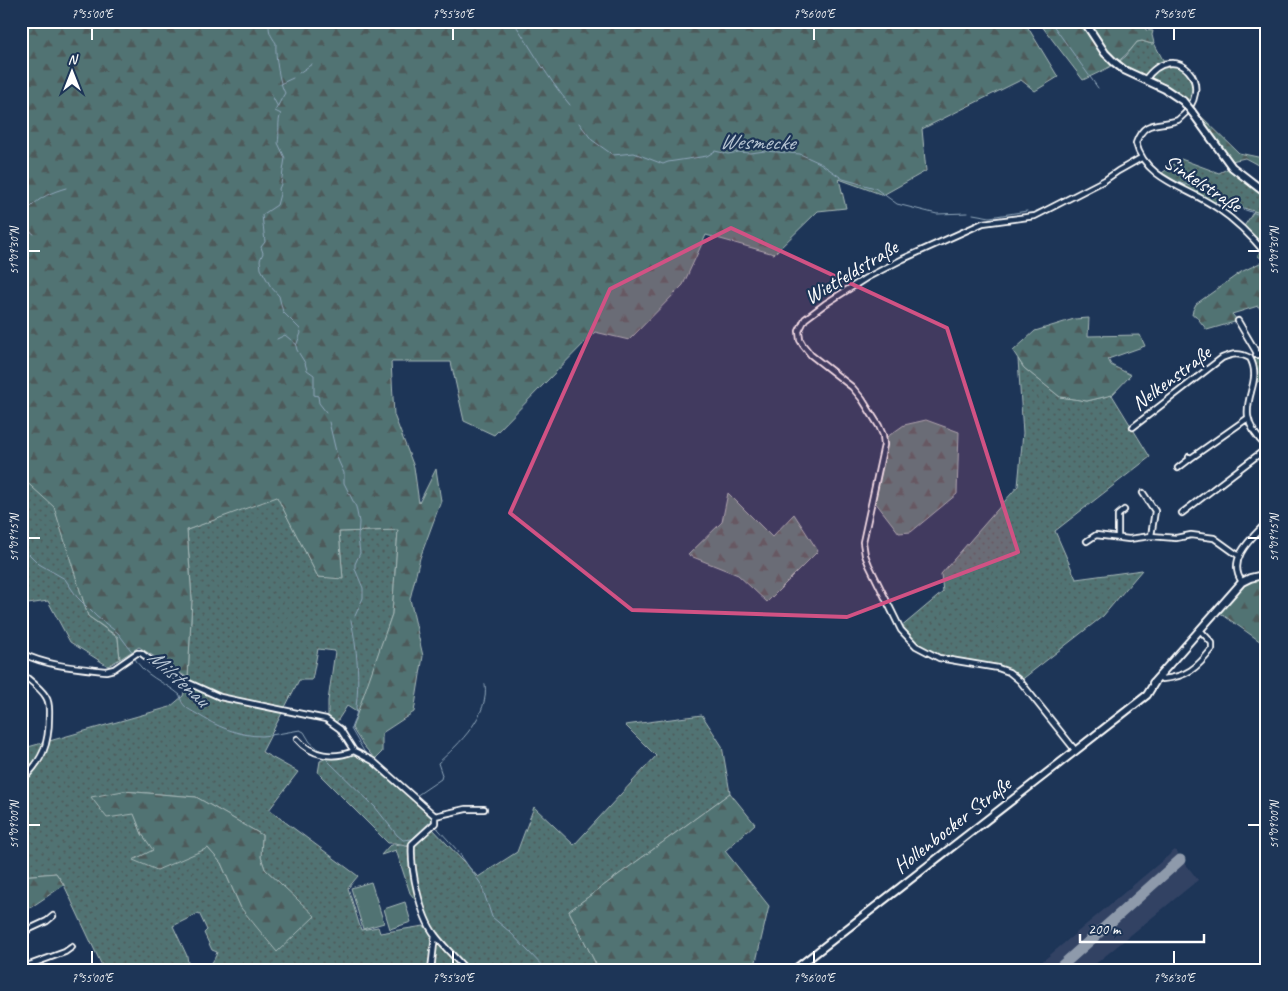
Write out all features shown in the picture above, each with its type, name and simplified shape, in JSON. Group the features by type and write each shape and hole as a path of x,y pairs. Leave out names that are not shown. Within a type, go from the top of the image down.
{"main road":[{"path":"1084,21 1114,62 1124,70 1165,89 1182,101 1232,167 1267,194"},
{"path":"1242,582 1267,574"},
{"name":"Hollenbocker Straße","path":"794,970 1131,707 1242,582"}],"street":[{"name":"Sinkelstraße","path":"1145,80 1159,65 1166,62 1174,63 1188,70 1193,76 1196,94 1192,103 1178,120 1156,123 1141,130 1136,143 1141,158 1149,168 1217,208 1242,229 1267,255"},
{"name":"Wietfeldstraße","path":"1075,750 1016,676 998,668 932,656 916,646 901,630 869,565 864,548 864,536 884,445 883,435 876,420 856,390 806,350 800,340 800,331 805,319 825,304 866,278 903,259 983,223 1035,216 1105,180 1141,158"},
{"path":"1238,321 1258,355"},
{"path":"1182,513 1267,447 1250,427 1248,418 1249,395 1254,370 1250,358 1267,352"},
{"name":"Nelkenstraße","path":"1133,427 1222,358 1234,354 1250,358"},
{"path":"1178,468 1248,418"},
{"path":"1143,493 1155,510 1151,536"},
{"path":"1118,537 1118,515 1124,510"},
{"path":"1242,582 1236,568 1239,556 1267,522"},
{"path":"1087,542 1096,535 1129,539 1151,536 1176,538 1191,535 1214,538 1239,556"},
{"path":"1157,679 1175,678 1189,673 1205,658 1212,649 1212,643 1200,630"},
{"path":"21,653 53,664 106,671 114,669 137,653 142,653 161,668 212,694 326,719 340,729 354,751 373,761 435,816 435,823 412,844 416,886 427,919 435,935 466,970"},
{"path":"21,673 46,697 49,704 49,726 46,747 31,771 21,781"},
{"path":"297,739 302,744 327,757 354,751"},
{"path":"435,816 466,808 484,809"},
{"path":"21,933 47,922 53,916"},
{"path":"431,970 435,935"},
{"path":"21,968 66,952 72,947"}],"highlighted area":[{"path":"731,228 947,328 1018,552 847,617 632,610 510,513 610,289"}],"shaded area":[{"path":"1175,850 1198,880 1088,970 1032,970"}],"green space":[{"path":"21,21 1024,21 1058,77 1035,91 1021,80 922,129 926,171 883,195 839,179 846,208 818,211 774,254 706,235 683,285 629,340 595,332 494,435 464,421 451,362 391,362 394,415 414,467 419,503 436,469 441,501 420,558 410,599 423,656 414,712 382,733 382,752 375,759 352,728 392,614 398,530 339,532 343,579 318,577 277,497 187,530 192,599 188,678 139,647 120,659 118,637 88,616 54,507 21,477"},
{"path":"1038,21 1143,21 1146,30 1153,31 1154,43 1137,42 1119,61 1083,80"},
{"path":"1137,42 1154,43 1163,60 1181,62 1194,73 1198,83 1198,92 1189,106 1115,65 1126,56"},
{"path":"1195,115 1200,115 1239,153 1267,159 1267,170 1245,158 1227,162"},
{"path":"1181,159 1219,173 1231,167 1267,197 1267,220 1260,213 1234,205 1223,197 1213,203 1162,173"},
{"path":"1254,211 1260,213 1267,220 1267,311 1263,313 1258,306 1232,314 1238,321 1207,330 1195,315 1192,315 1196,304 1241,272 1264,261 1257,255 1262,250 1243,228"},
{"path":"1089,318 1088,336 1140,335 1145,346 1108,359 1111,365 1131,375 1112,395 1087,401 1060,397 1024,368 1013,351 1035,331 1074,319"},
{"path":"1267,352 1267,375 1251,387 1254,370 1250,358"},
{"path":"1018,359 1024,368 1060,397 1087,401 1112,395 1150,457 1055,531 1076,579 1142,570 1103,616 1020,681 1009,672 939,658 922,650 900,628 943,592 941,574 1018,486 1023,433"},
{"path":"926,420 959,432 957,494 911,532 899,533 872,498 884,439 904,425"},
{"path":"21,477 54,506 88,616 118,638 120,659 108,666 70,642 48,601 21,605"},
{"path":"728,493 772,537 794,514 818,551 767,602 738,575 688,555 722,522"},
{"path":"277,496 318,577 343,578 339,532 398,530 392,614 358,713 347,706 336,723 328,716 328,701 335,651 318,649 312,680 299,680 262,752 298,772 269,810 358,876 348,888 361,930 378,927 380,933 424,926 461,970 104,970 64,885 56,873 21,876 21,735 28,747 170,707 183,696 188,677 192,599 187,530","holes":["123,791 196,797 262,835 261,857 265,869 315,917 241,908 221,863 208,848 200,851 134,860 154,850 142,834","199,913 207,930 204,933 212,950 217,952 211,964 199,969 188,963 187,956 173,926"]},
{"path":"1261,574 1267,579 1267,660 1261,642 1216,610 1242,582"},
{"path":"702,715 722,746 730,793 569,911 599,970 466,970 432,930 415,886 412,846 388,843 318,773 320,761 327,758 355,754 369,761 439,821 432,828 478,877 517,852 534,807 574,845 656,756 625,725"},
{"path":"123,791 196,797 262,835 261,857 265,869 315,916 277,952 241,908 221,863 208,848 157,870 133,860 153,850 142,834 134,814 107,818 91,797"},
{"path":"730,793 755,824 725,851 769,906 754,970 599,970 569,911"},
{"path":"395,844 411,847 412,877 420,906 410,893 396,850 381,855 389,846"},
{"path":"56,873 64,885 21,914 21,876"},
{"path":"371,882 384,923 363,929 351,888"},
{"path":"405,902 411,922 390,929 384,909"}],"waterway":[{"path":"270,21 269,30 276,43 278,69 285,93 275,111 281,114 278,143 285,158 277,205 262,215 265,242 261,247 263,253 260,260 261,269 271,287 279,296 283,312 300,329 301,333 296,346 297,350 307,370 314,375 314,395 318,396 319,403 326,412"},
{"name":"Wesmecke","path":"513,21 547,74 570,105"},
{"path":"1050,21 1098,88"},
{"path":"299,73 312,64"},
{"path":"280,84 293,78"},
{"path":"271,94 278,107"},
{"name":"Wesmecke","path":"579,123 592,140 613,155 634,153 663,164 707,156 715,151 728,154 765,151 800,154 820,163 843,179 875,188 897,204 937,214 967,213"},
{"name":"Wesmecke","path":"1147,160 1168,177 1179,183 1193,186"},
{"name":"Wesmecke","path":"1082,190 1099,180"},
{"name":"Wesmecke","path":"1199,186 1212,186 1234,206 1260,215 1267,221"},
{"path":"30,208 46,195 66,188"},
{"name":"Wesmecke","path":"1036,211 1049,206"},
{"name":"Wesmecke","path":"973,214 990,217 1027,211"},
{"path":"22,226 34,234"},
{"path":"277,339 285,335 297,345"},
{"path":"329,422 338,460 344,473 344,483 356,507 359,522 358,538 360,553 355,569 363,588 363,598 355,616"},
{"name":"Milstenau","path":"21,546 39,564 65,579 77,597 97,617 118,633 133,653"},
{"path":"351,620 358,674 356,717 351,729 365,753"},
{"name":"Milstenau","path":"134,657 138,664 149,674 180,695 186,707 212,722 228,730 253,736 267,736 300,730 322,752"},
{"path":"416,796 441,779 442,775 438,763 455,747 478,718 483,707 485,684"},
{"name":"Milstenau","path":"327,760 375,807 403,840 412,839 431,821 457,850 481,884 492,917 510,932 546,970"}],"taxiway":[{"path":"1057,970 1180,860"}]}
